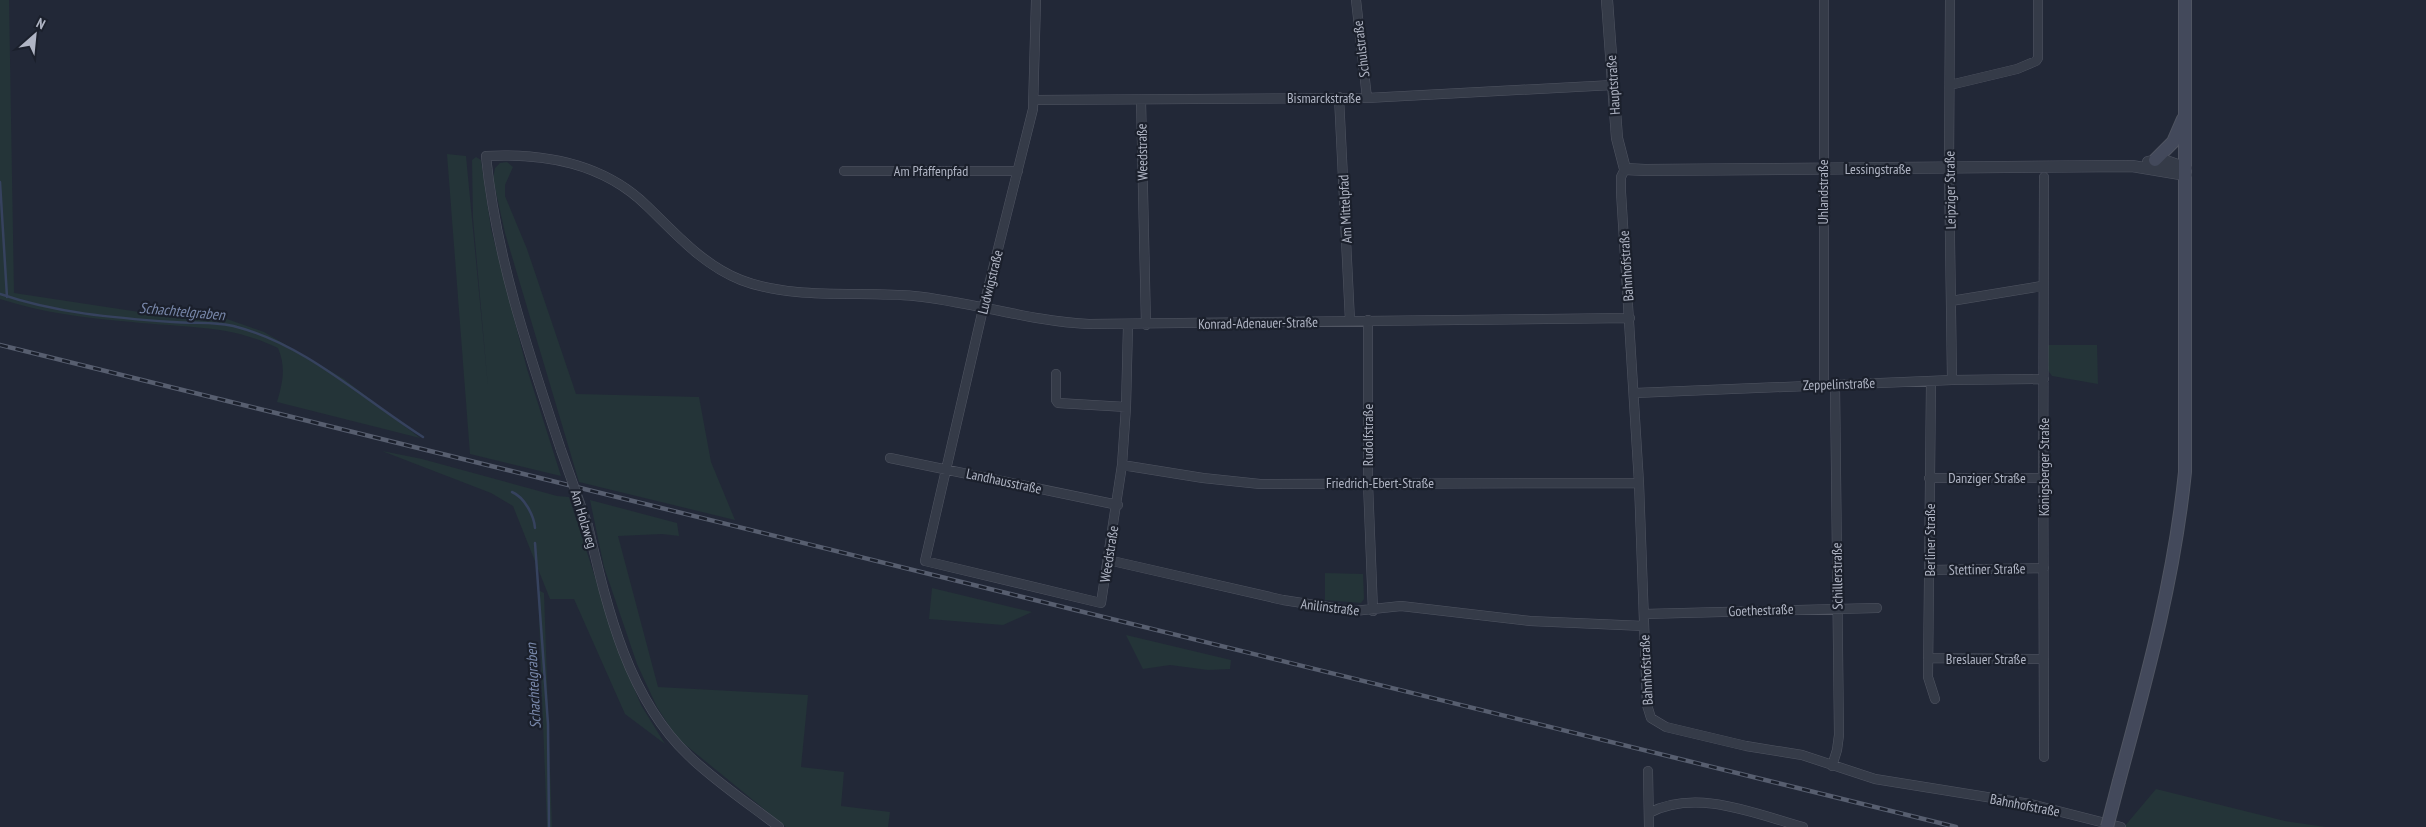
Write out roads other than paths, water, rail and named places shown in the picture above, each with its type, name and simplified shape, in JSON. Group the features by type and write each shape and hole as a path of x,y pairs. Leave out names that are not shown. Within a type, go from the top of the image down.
{"main road":[{"path":"2107,827 2164,610 2176,548 2182,503 2186,427 2185,0"},
{"path":"2155,160 2173,142 2185,114"}],"street":[{"name":"Ludwigstraße","path":"925,561 983,309 1034,100 1036,0"},
{"name":"Schulstraße","path":"1356,0 1367,98"},
{"name":"Hauptstraße","path":"1606,0 1617,138 1625,168"},
{"name":"Uhlandstraße","path":"1824,0 1824,385"},
{"name":"Leipziger Straße","path":"1950,0 1949,168 1952,380"},
{"path":"1950,85 2017,69 2036,60 2038,58 2038,0"},
{"name":"Bismarckstraße","path":"1034,100 1367,98 1613,85"},
{"name":"Am Mittelpfad","path":"1339,97 1350,321"},
{"name":"Weedstraße","path":"1141,100 1146,325"},
{"name":"Konrad-Adenauer-Straße","path":"486,156 550,157 599,173 629,191 695,253 741,280 792,290 889,294 933,298 1051,322 1128,325 1368,320 1630,318"},
{"name":"Am Holzweg","path":"486,156 490,196 508,274 535,372 588,526 602,581 632,672 648,706 667,732 690,757 779,827"},
{"name":"Lessingstraße","path":"2132,166 2155,160 2169,161 2186,172"},
{"name":"Lessingstraße","path":"1625,168 1823,169 2132,166 2186,172"},
{"name":"Bahnhofstraße","path":"1625,168 1621,177 1621,192 1635,393 1647,705 1650,718 1656,722 1753,748 1793,752 1832,766 1899,784 2030,804 2121,827"},
{"name":"Am Pfaffenpfad","path":"844,171 1018,171"},
{"name":"Königsberger Straße","path":"2044,177 2042,286 2045,478 2044,757"},
{"path":"1952,301 2042,286"},
{"name":"Rudolfstraße","path":"1368,320 1368,483 1373,610"},
{"name":"Weedstraße","path":"925,561 1102,603 1118,505 1122,465 1126,407 1128,325"},
{"path":"1056,374 1056,400 1058,403 1126,407"},
{"name":"Zeppelinstraße","path":"1635,393 1835,384 2044,379"},
{"name":"Berliner Straße","path":"1931,381 1928,658 1929,686 1935,699"},
{"name":"Schillerstraße","path":"1832,766 1838,750 1839,735 1835,384"},
{"name":"Landhausstraße","path":"890,458 1118,505"},
{"name":"Friedrich-Ebert-Straße","path":"1122,465 1203,478 1260,484 1639,483"},
{"name":"Danziger Straße","path":"1929,478 2045,478"},
{"name":"Anilinstraße","path":"1108,560 1283,600 1354,611 1401,606 1530,621 1644,626"},
{"name":"Stettiner Straße","path":"1930,570 2044,568"},
{"name":"Goethestraße","path":"1644,614 1837,607 1877,608"},
{"name":"Breslauer Straße","path":"1928,658 2044,659"},
{"path":"1648,771 1649,827"},
{"path":"1649,813 1670,804 1701,802 1803,827"}],"waterway":[{"path":"0,182 7,297"},
{"name":"Schachtelgraben","path":"0,294 42,306 85,314 181,323 221,324 262,335 287,346 333,374 423,437"},
{"name":"Schachtelgraben","path":"512,492 521,498 528,507 535,528"},
{"name":"Schachtelgraben","path":"535,543 548,724 549,827"}],"railway":[{"path":"0,345 1956,827"}]}
